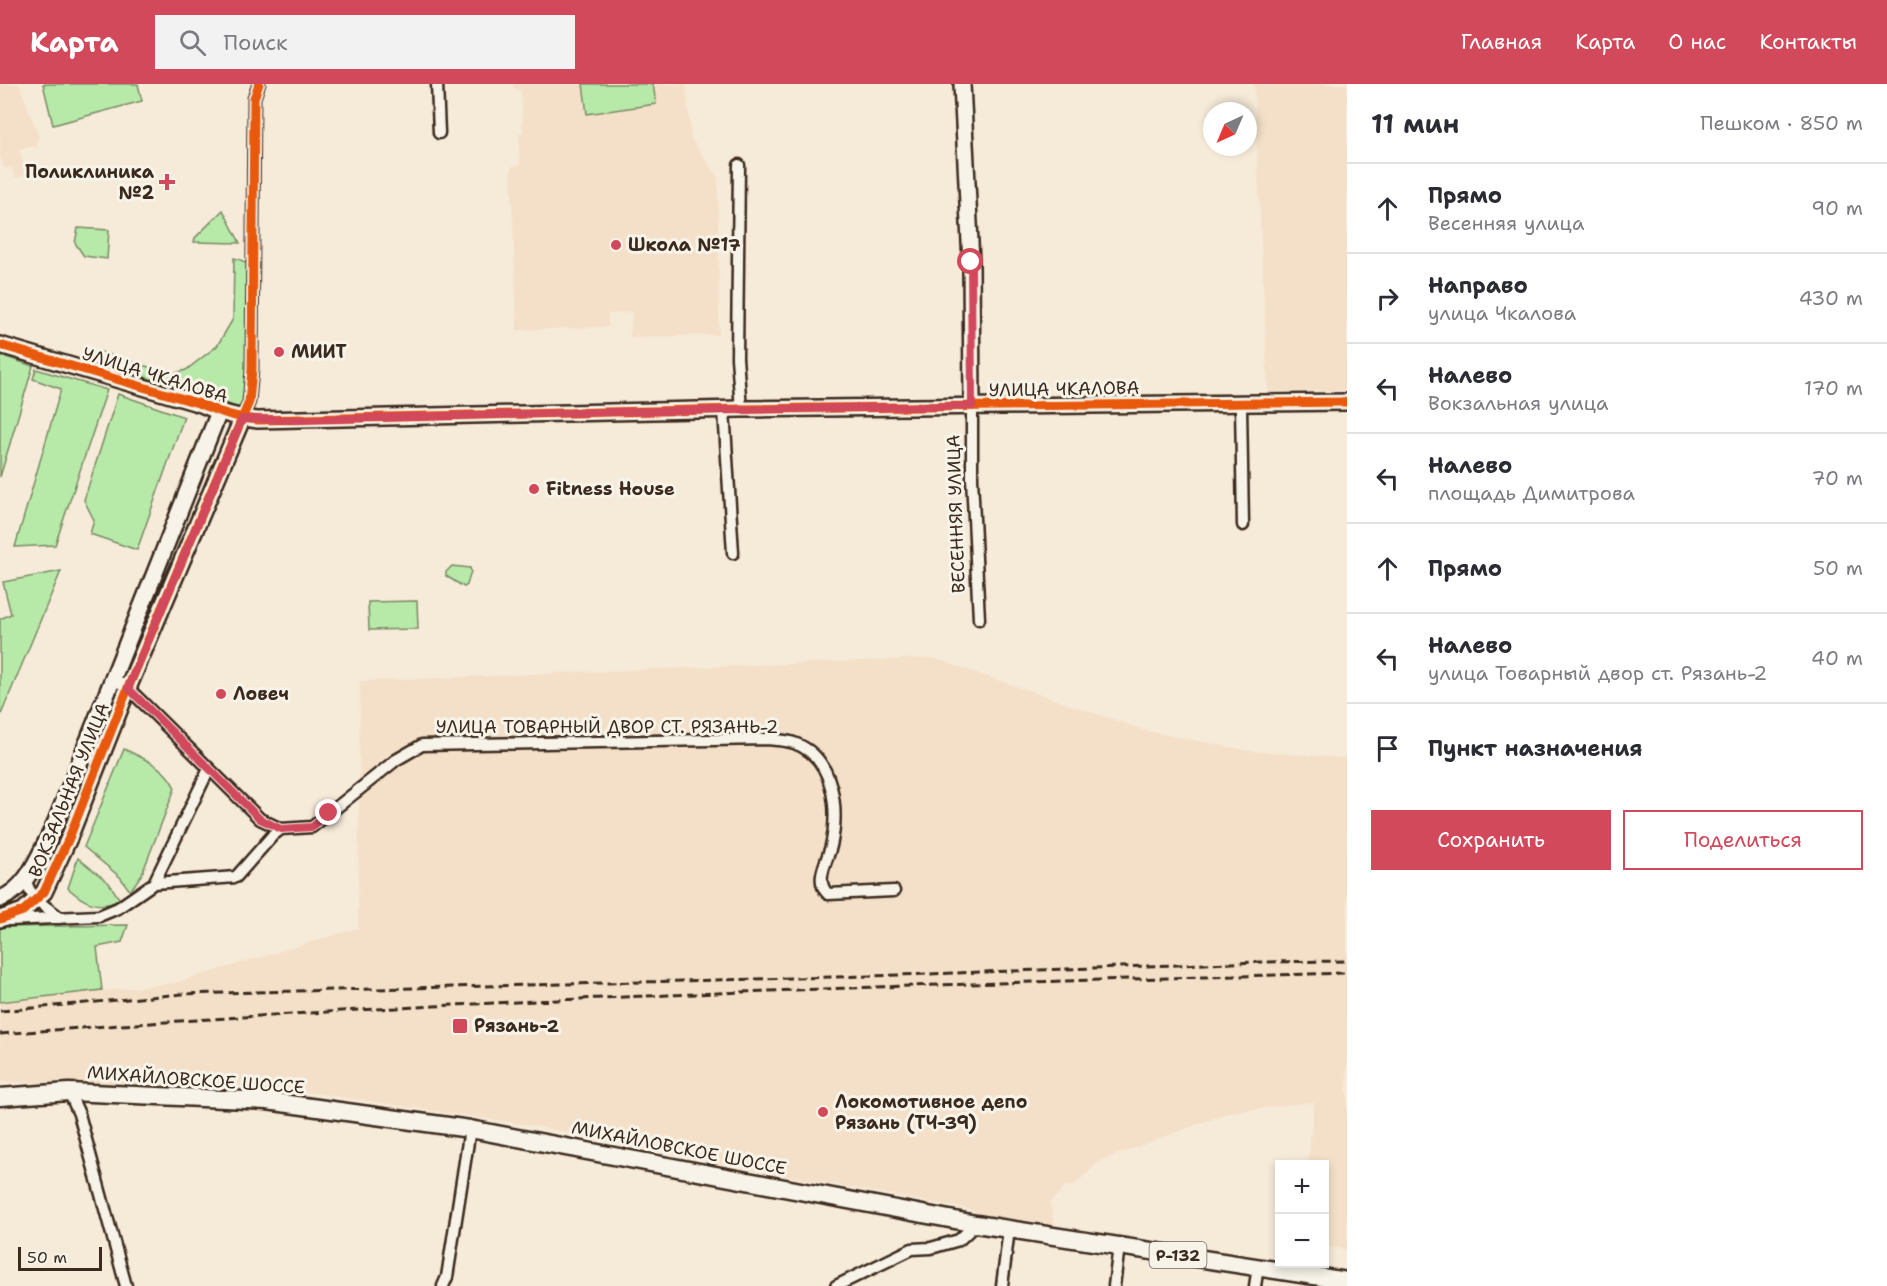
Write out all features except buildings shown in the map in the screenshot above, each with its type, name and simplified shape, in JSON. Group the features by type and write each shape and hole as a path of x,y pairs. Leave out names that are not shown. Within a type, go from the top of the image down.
{"main road":[{"name":"МИХАЙЛОВСКОЕ ШОССЕ","path":"0,1097 69,1092 267,1101 470,1129 976,1224 1347,1281"}],"street":[{"path":"242,419 249,402 252,370 254,98 259,84"},
{"path":"436,84 440,133"},
{"name":"ВЕСЕННЯЯ УЛИЦА","path":"962,84 971,262 972,478 979,619"},
{"path":"739,165 737,358 741,409"},
{"name":"УЛИЦА ЧКАЛОВА","path":"0,345 201,404 242,419 295,420 741,409 1347,402"},
{"path":"1241,404 1243,525"},
{"path":"724,410 733,553"},
{"name":"ВОКЗАЛЬНАЯ УЛИЦА","path":"0,898 16,890 26,880 53,829 219,412"},
{"name":"ВОКЗАЛЬНАЯ УЛИЦА","path":"0,920 23,911 44,892 69,838 128,688 242,419"},
{"path":"0,920 89,917 108,913 154,883 236,877 281,829 260,819 128,688 112,678"},
{"name":"УЛИЦА ТОВАРНЫЙ ДВОР СТ. РЯЗАНЬ-2","path":"281,829 312,827 396,760 422,745 767,739 794,743 817,757 832,784 834,830 821,879 823,889 828,894 894,891"},
{"path":"154,883 209,769"},
{"path":"26,880 27,889 60,918"},
{"path":"69,1092 80,1114 126,1286"},
{"path":"443,1286 447,1277 470,1129"},
{"path":"836,1286 912,1249 931,1248 959,1240 976,1224"},
{"path":"1002,1286 1009,1229"},
{"path":"1114,1286 1119,1246"},
{"path":"1255,1286 1258,1267"}],"shaded area":[{"path":"0,84 19,84 38,135 38,146 19,149 27,174 15,178 12,167 5,168 0,157"},
{"name":"Школа №17","path":"513,84 686,84 691,139 718,177 719,335 630,337 632,312 608,314 608,327 517,330 511,167 520,165 519,134 523,133 521,91 514,88"},
{"path":"1254,84 1347,84 1347,390 1268,392 1257,150 1257,102 1255,102"},
{"path":"933,658 1147,731 1250,751 1347,758 1347,1250 1329,1247 1329,1160 1308,1160 1314,1102 1230,1112 1100,1161 1072,1187 1067,1185 1050,1203 1054,1226 976,1217 973,1210 529,1125 267,1086 0,1082 0,1002 175,983 358,928 360,681"}],"green space":[{"path":"43,84 138,84 142,101 53,125"},
{"path":"583,84 653,84 656,104 587,114"},
{"path":"223,210 240,243 194,242 195,238"},
{"path":"78,228 109,230 107,259 84,256 75,243"},
{"path":"234,258 249,265 249,392 243,406 237,407 92,360 97,351 171,374 186,370 217,346 233,319"},
{"path":"0,355 33,366 0,477"},
{"path":"36,369 107,390 55,545 15,547 61,389 33,379"},
{"path":"118,394 184,417 137,550 90,534 94,520 84,500"},
{"path":"452,566 470,568 467,585 464,587 446,576 446,572"},
{"path":"61,571 0,717 0,619 11,614 3,582"},
{"path":"417,601 418,629 369,630 368,602"},
{"path":"124,749 160,769 171,780 175,788 142,874 130,891 120,877 84,847"},
{"path":"78,858 109,883 120,900 99,905 80,898 68,888"},
{"path":"128,925 122,942 97,947 102,990 0,1002 0,927"}],"railway":[{"path":"0,1011 182,994 1347,961"},
{"path":"0,1034 505,1002 842,988 1347,973"}],"cycle path":[{"path":"0,919 23,911 44,892 69,838 128,688 249,402 252,370 254,98 259,84"},
{"path":"0,345 201,404 229,415 258,420 741,409 1347,402"}],"place":[{"name":"Поликлиника №2","path":"167,182"},
{"name":"Школа №17","path":"616,245"},
{"name":"МИИТ","path":"279,352"},
{"name":"Fitness House","path":"534,489"},
{"name":"Ловеч","path":"221,694"},
{"name":"Рязань-2","path":"460,1026"},
{"name":"Локомотивное депо Рязань (ТЧ-39)","path":"823,1112"}],"route":[{"path":"329,813 312,827 281,829 267,824 128,688 242,419 295,420 972,406 971,262"}]}
